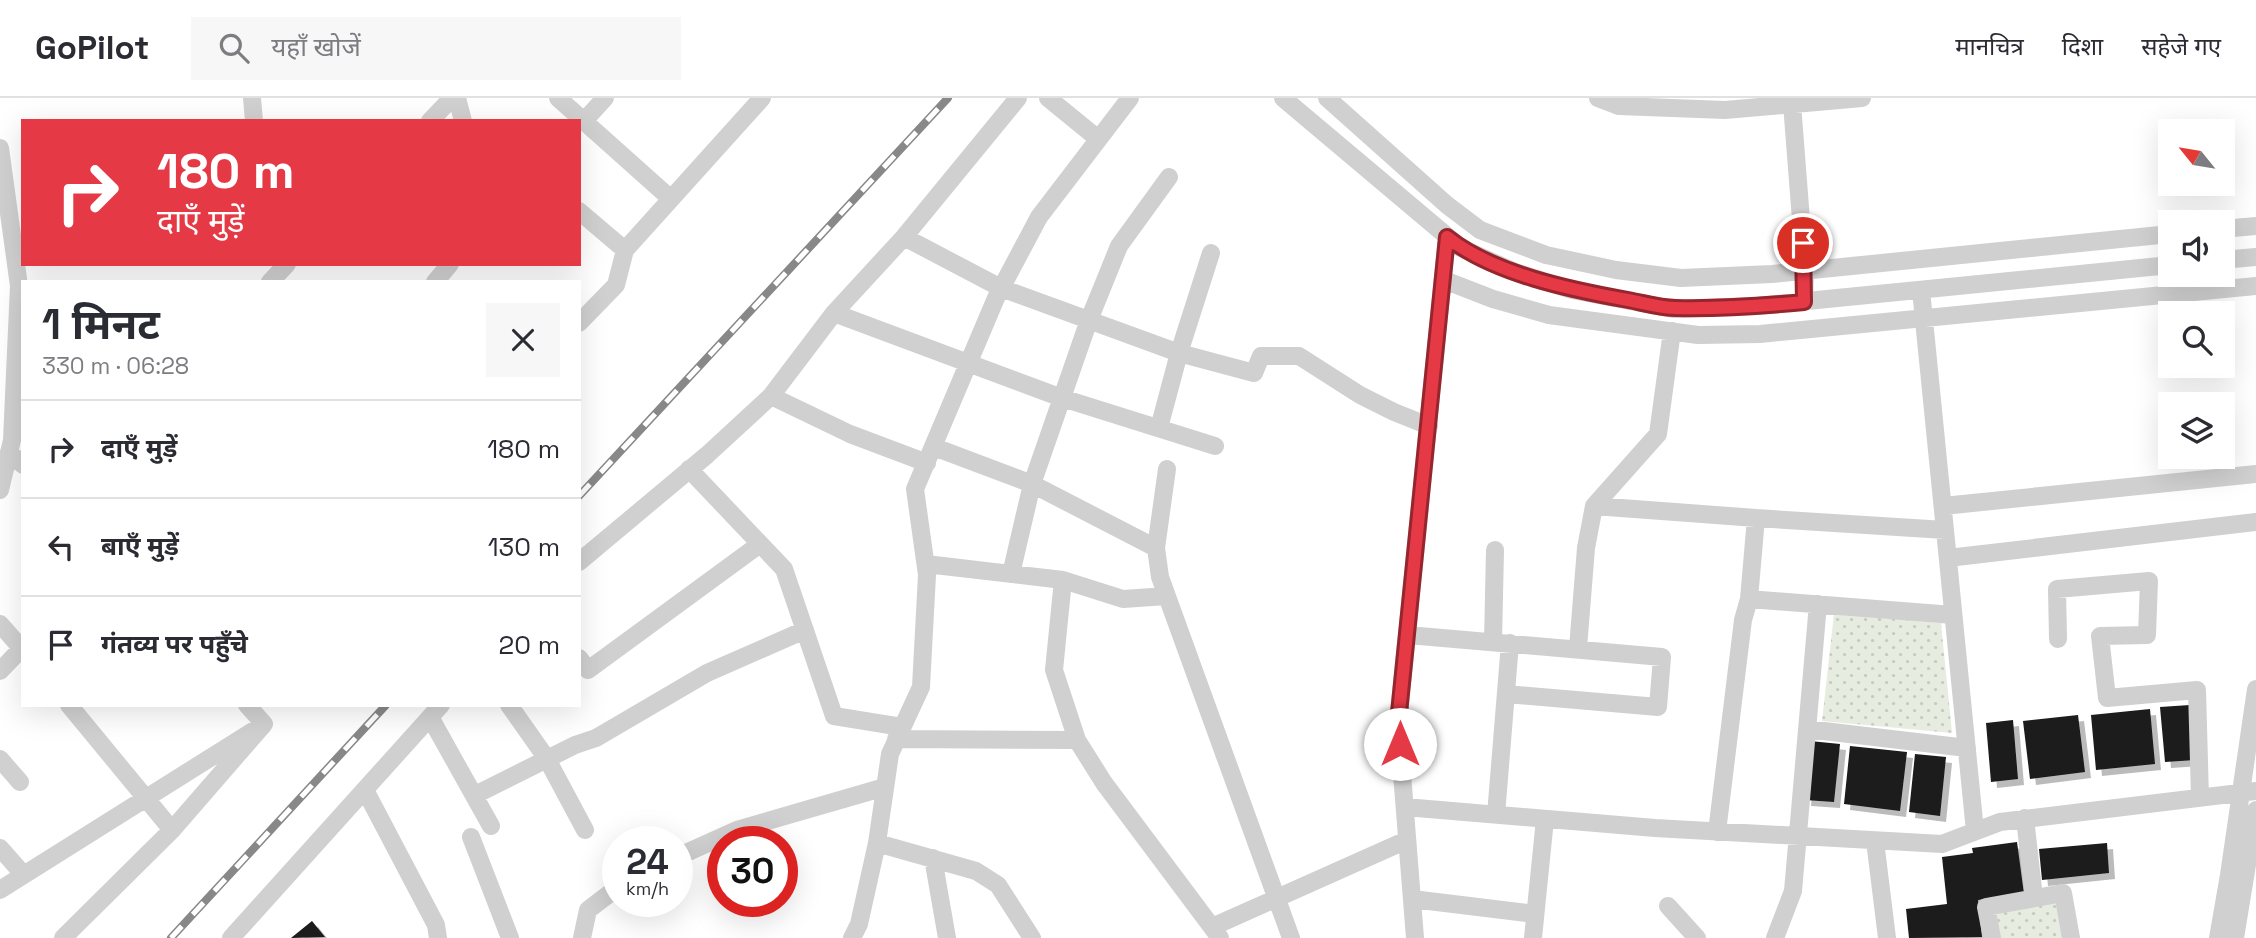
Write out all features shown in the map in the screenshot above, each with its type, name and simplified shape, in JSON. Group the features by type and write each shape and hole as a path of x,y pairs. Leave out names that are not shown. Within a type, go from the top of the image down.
{"street":[{"path":"252,98 254,119"},
{"path":"432,119 455,98 462,119"},
{"path":"558,98 671,199"},
{"path":"584,121 605,98"},
{"path":"581,560 689,470 771,396 834,313 904,237 1018,98"},
{"path":"1048,98 1097,138"},
{"path":"852,938 859,924 877,843 890,754 920,687 927,575 915,489 1002,288 1039,217 1129,98"},
{"path":"1283,98 1461,248 1515,272 1572,290 1673,309 1757,306 2158,266"},
{"path":"1327,98 1447,205 1480,230 1546,255 1616,270 1681,278 1805,271 2158,235"},
{"path":"1598,98 1619,106 1725,110 1793,101 1862,98"},
{"path":"581,321 615,285 625,250 753,101"},
{"path":"1793,101 1805,271 1804,302"},
{"path":"0,490 16,458 12,420 21,309 16,208 1,158"},
{"path":"1011,574 1032,484 1089,320 1119,246 1169,177"},
{"path":"581,213 625,250"},
{"path":"2235,228 2256,226"},
{"path":"904,237 1002,288 1179,352 1254,373 1261,356 1299,356 1360,395 1429,426"},
{"path":"1415,938 1398,723 1447,237"},
{"path":"1159,428 1179,352 1211,253"},
{"path":"2235,259 2256,257"},
{"path":"272,280 285,266"},
{"path":"437,280 448,266"},
{"path":"1444,280 1493,299 1549,315 1698,335 1760,334 2256,286"},
{"path":"1921,290 1975,831"},
{"path":"834,313 1062,398 1216,446"},
{"path":"1578,649 1586,548 1594,506 1658,434 1672,331"},
{"path":"771,396 850,434 1032,484 1156,548"},
{"path":"1167,469 1156,548 1160,577 1291,938"},
{"path":"689,470 785,569 834,716 899,733 1077,740"},
{"path":"1943,506 2256,474"},
{"path":"1594,506 1945,530"},
{"path":"1717,832 1743,620 1749,598 1756,518"},
{"path":"1948,558 2256,522"},
{"path":"581,661 588,670 760,544"},
{"path":"1495,550 1506,694 1496,815"},
{"path":"926,564 1063,580 1123,599 1167,596"},
{"path":"1063,580 1054,670 1077,740 1104,783 1216,932 1277,898 1407,841"},
{"path":"2058,639 2057,589 2149,581 2147,635 2100,636 2107,698 2197,690 2200,798"},
{"path":"1749,598 1953,615"},
{"path":"1775,938 1793,891 1818,604"},
{"path":"0,624 21,648"},
{"path":"475,795 575,745 596,738 707,673 805,630"},
{"path":"1408,635 1662,657 1658,707 1506,694"},
{"path":"0,671 21,650"},
{"path":"2218,938 2249,792 2256,688"},
{"path":"71,707 172,830"},
{"path":"249,707 264,724"},
{"path":"510,707 547,760 585,830"},
{"path":"231,938 435,711 491,826"},
{"path":"0,890 264,724"},
{"path":"63,938 172,830 264,724"},
{"path":"1807,729 1967,748"},
{"path":"0,759 20,782"},
{"path":"693,850 737,830 885,788"},
{"path":"365,790 436,925 438,938"},
{"path":"1405,807 1717,832 1942,844 2000,822 2249,792"},
{"path":"2235,938 2256,810"},
{"path":"2025,818 2034,898"},
{"path":"1533,938 1545,819"},
{"path":"471,837 510,938"},
{"path":"1875,841 1887,938"},
{"path":"877,843 976,871 998,886 1032,938"},
{"path":"0,848 23,874"},
{"path":"933,858 947,938"},
{"path":"1992,938 1986,907 2063,893 2071,938"},
{"path":"582,938 588,910 602,899"},
{"path":"1412,899 1535,914"},
{"path":"1668,906 1697,938"}],"shaded area":[{"path":"1834,614 1941,623 1952,733 1822,721"},
{"path":"2060,897 2068,938 1996,938 1991,910"}],"building":[{"path":"2190,705 2195,760 2165,762 2160,707"},
{"path":"2150,709 2155,764 2096,770 2091,715"},
{"path":"2078,715 2085,772 2030,779 2023,721"},
{"path":"2013,720 2018,779 1991,782 1986,723"},
{"path":"1810,741 1840,744 1834,802 1805,800"},
{"path":"1850,746 1907,752 1900,811 1844,804"},
{"path":"1915,754 1946,757 1940,816 1909,812"},
{"path":"2017,842 2024,894 1978,900 1982,937 1909,938 1906,909 1947,904 1942,857 1973,853 1972,848"},
{"path":"2107,843 2109,873 2042,880 2039,849"},
{"path":"312,921 325,937 291,938"}],"railway":[{"path":"581,494 948,98"},
{"path":"171,938 384,707"}],"route":[{"path":"1400,744 1398,723 1447,237 1461,248 1515,272 1572,290 1673,309 1804,302 1803,243"}]}
